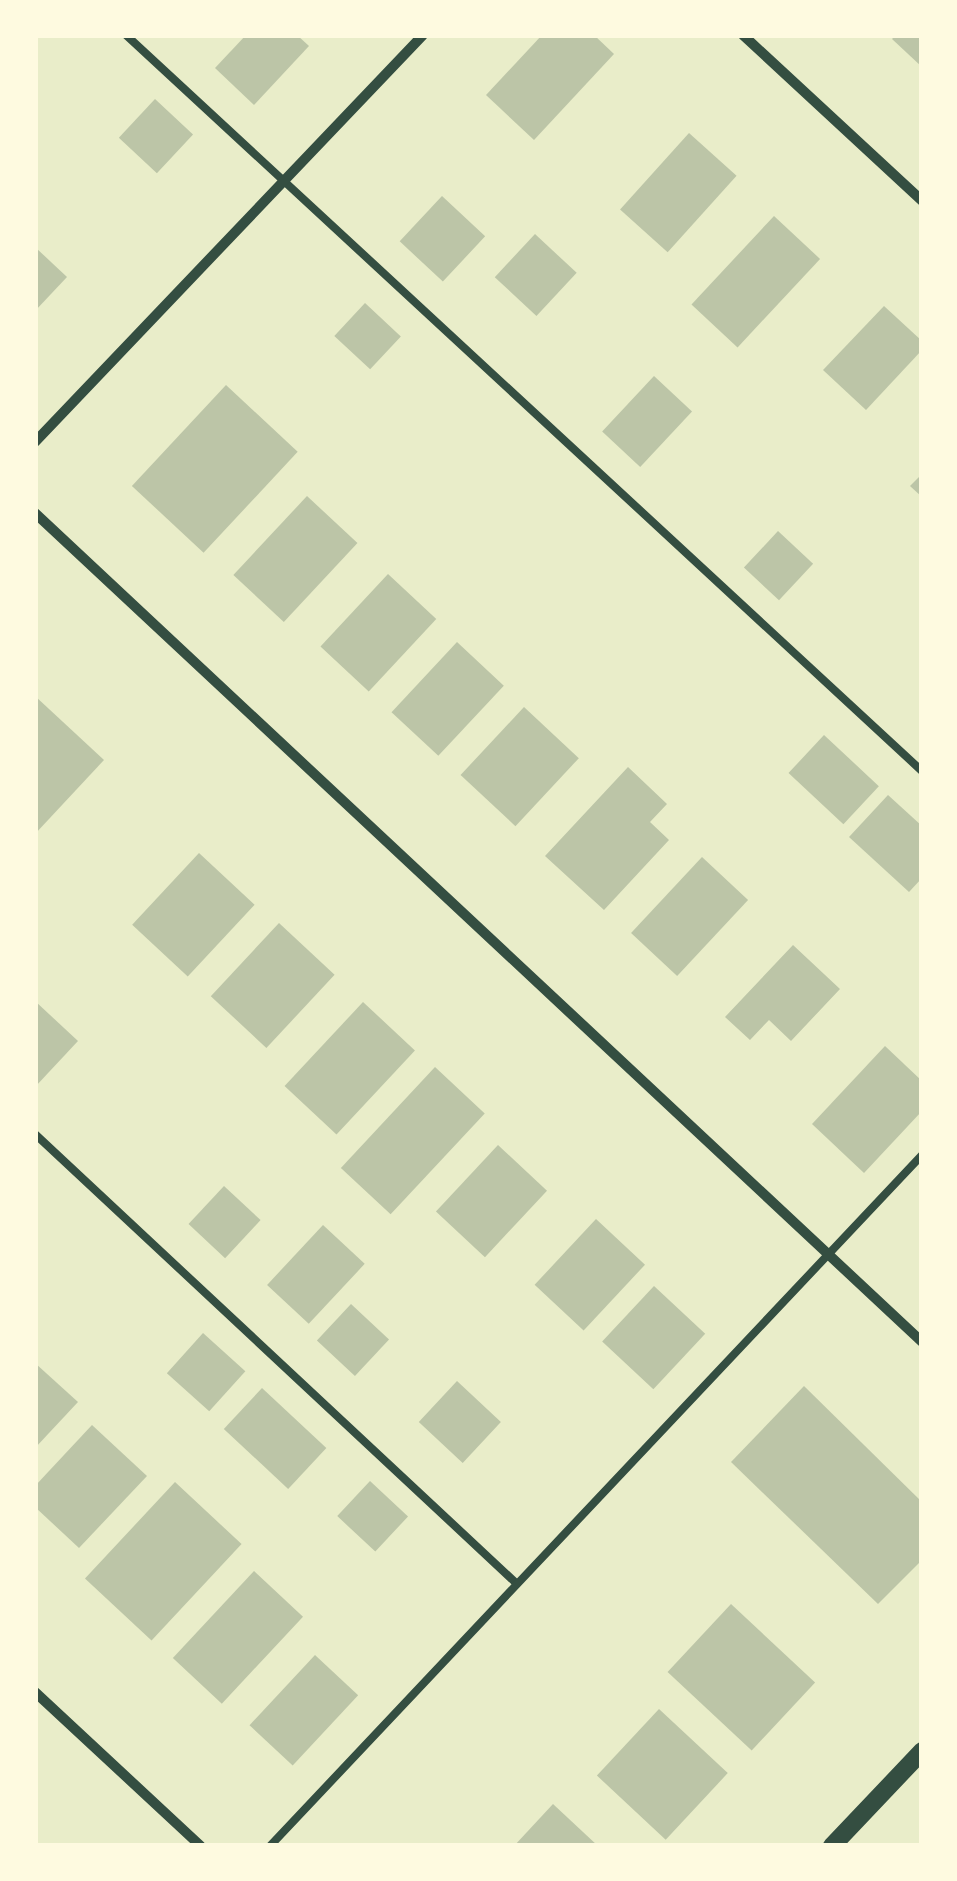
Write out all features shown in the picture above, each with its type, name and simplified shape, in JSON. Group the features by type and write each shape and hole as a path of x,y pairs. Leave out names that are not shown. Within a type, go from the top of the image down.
{"street":[{"path":"35,442 423,35"},
{"path":"743,35 922,201"},
{"path":"35,513 922,1342"},
{"path":"35,1692 201,1846"},
{"path":"832,1846 922,1751"}],"lane":[{"path":"126,35 922,771"},
{"path":"35,1134 517,1584"},
{"path":"270,1846 922,1155"}],"building":[{"path":"246,35 297,35 309,46 254,105 215,68"},
{"path":"542,35 594,35 614,54 534,140 486,95"},
{"path":"896,35 922,35 922,67 892,39"},
{"path":"155,99 193,134 157,173 119,138"},
{"path":"689,133 737,176 668,252 620,210"},
{"path":"442,196 485,236 443,282 400,241"},
{"path":"774,216 820,259 738,347 691,304"},
{"path":"535,234 577,273 536,316 495,277"},
{"path":"35,247 67,277 35,311"},
{"path":"365,303 401,336 370,369 334,336"},
{"path":"884,306 922,341 922,350 866,410 823,370"},
{"path":"654,376 692,411 640,467 602,432"},
{"path":"226,385 298,452 204,553 132,486"},
{"path":"922,474 922,497 910,486"},
{"path":"307,496 357,543 284,622 233,575"},
{"path":"778,531 813,564 779,600 744,568"},
{"path":"388,574 436,619 369,691 320,646"},
{"path":"457,642 504,686 438,756 392,712"},
{"path":"35,696 104,760 35,834"},
{"path":"524,707 579,758 515,826 461,775"},
{"path":"824,735 879,786 843,824 789,773"},
{"path":"628,767 667,804 650,822 669,840 604,910 545,856"},
{"path":"888,795 922,826 922,878 909,892 849,837"},
{"path":"199,853 255,905 188,977 132,925"},
{"path":"702,857 748,900 677,976 631,933"},
{"path":"279,923 335,975 266,1048 211,996"},
{"path":"793,945 840,989 791,1041 769,1020 750,1040 725,1017"},
{"path":"35,1001 78,1041 35,1087"},
{"path":"363,1002 415,1050 336,1135 285,1086"},
{"path":"885,1046 922,1081 922,1111 864,1173 812,1124"},
{"path":"435,1067 485,1113 391,1214 341,1168"},
{"path":"498,1145 547,1191 485,1257 436,1212"},
{"path":"224,1186 261,1220 225,1258 189,1224"},
{"path":"596,1219 645,1265 584,1331 535,1285"},
{"path":"323,1225 365,1264 309,1324 267,1285"},
{"path":"654,1286 705,1334 653,1389 602,1342"},
{"path":"351,1304 389,1339 355,1376 317,1341"},
{"path":"203,1333 245,1371 209,1411 167,1373"},
{"path":"35,1363 78,1402 35,1448"},
{"path":"457,1381 501,1422 463,1463 419,1422"},
{"path":"804,1386 922,1502 922,1560 878,1604 731,1462"},
{"path":"262,1388 326,1448 288,1489 224,1429"},
{"path":"92,1425 147,1476 79,1548 35,1507 35,1486"},
{"path":"370,1481 408,1516 375,1552 337,1516"},
{"path":"175,1482 242,1544 152,1641 85,1579"},
{"path":"254,1571 303,1617 222,1704 173,1658"},
{"path":"731,1604 815,1682 752,1750 668,1672"},
{"path":"315,1655 358,1695 293,1765 250,1725"},
{"path":"659,1709 728,1773 666,1840 597,1776"},
{"path":"553,1804 598,1846 514,1846"}]}
